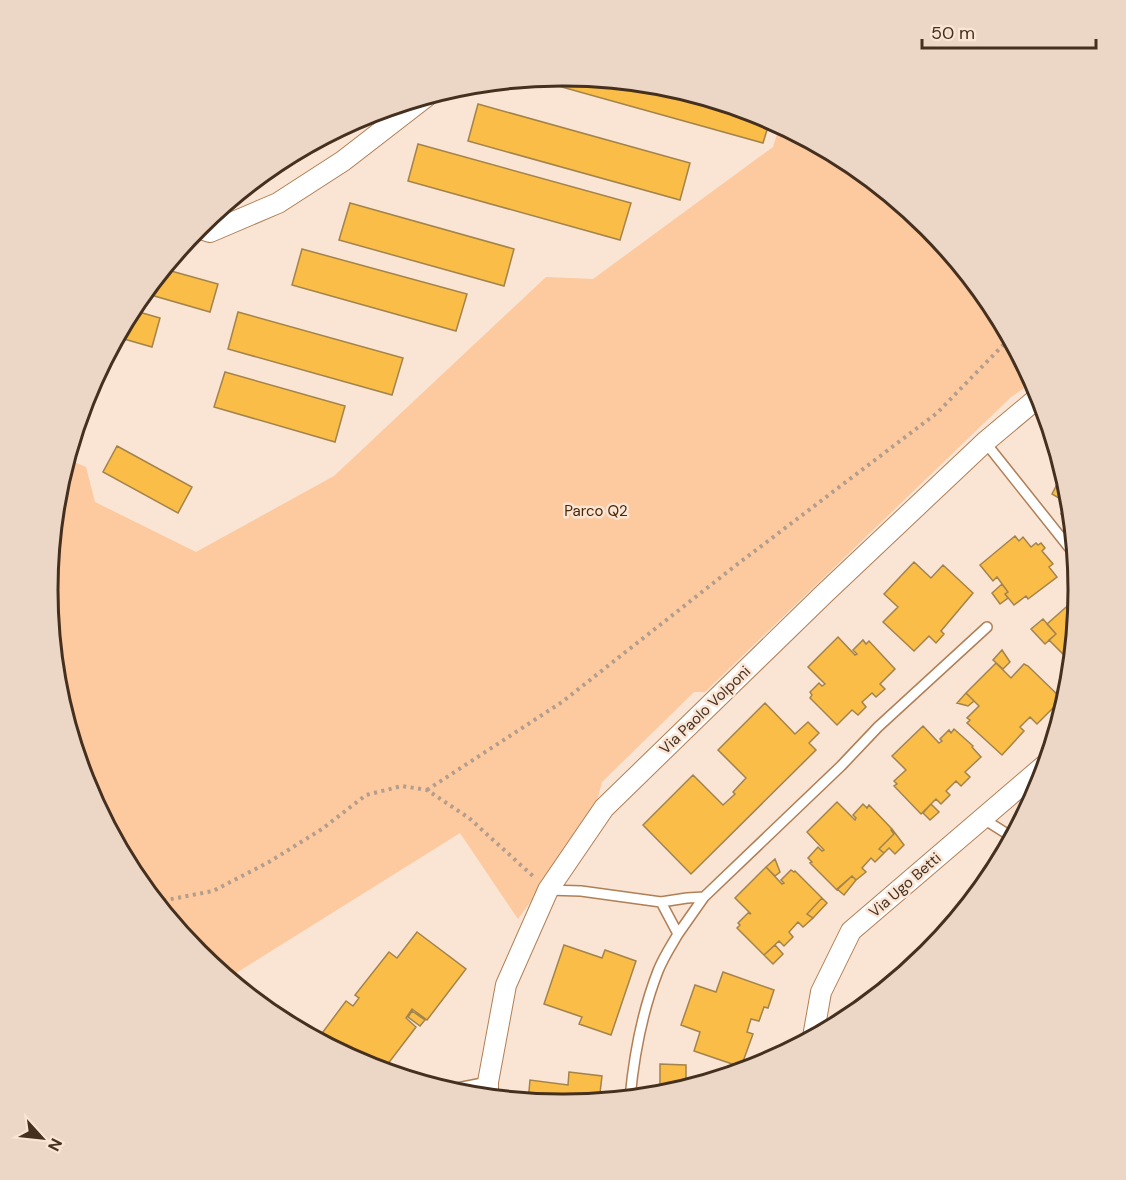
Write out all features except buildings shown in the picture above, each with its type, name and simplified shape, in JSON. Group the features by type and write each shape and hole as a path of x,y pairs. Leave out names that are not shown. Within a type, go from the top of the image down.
{"street":[{"path":"208,231 278,203 343,161 410,110"},
{"name":"Via Paolo Volponi","path":"488,1089 506,985 548,890 604,808 825,593 985,442 1031,403"},
{"name":"Via Ugo Betti","path":"815,1027 820,992 851,931 1032,776"}],"lane":[{"path":"985,442 1065,542"},
{"path":"631,1090 641,1022 658,969 678,934 704,897 878,728 987,627"},
{"path":"982,818 1005,833"},
{"path":"548,890 581,891 661,902 704,897"},
{"path":"661,902 678,934"}],"path":[{"path":"427,790 562,702 735,566 937,413 1003,345"},
{"path":"166,900 213,891 269,862 322,829 366,795 402,786 427,790 468,818 548,890"}],"green space":[{"name":"Parco Q2","path":"777,134 815,153 870,190 920,233 963,283 982,310 1000,338 1025,388 1011,397 705,692 694,692 602,782 593,816 518,919 460,833 235,973 184,923 144,870 111,813 85,752 68,688 58,590 63,524 75,462 86,467 95,502 196,552 334,476 546,277 593,279 773,147"}]}
